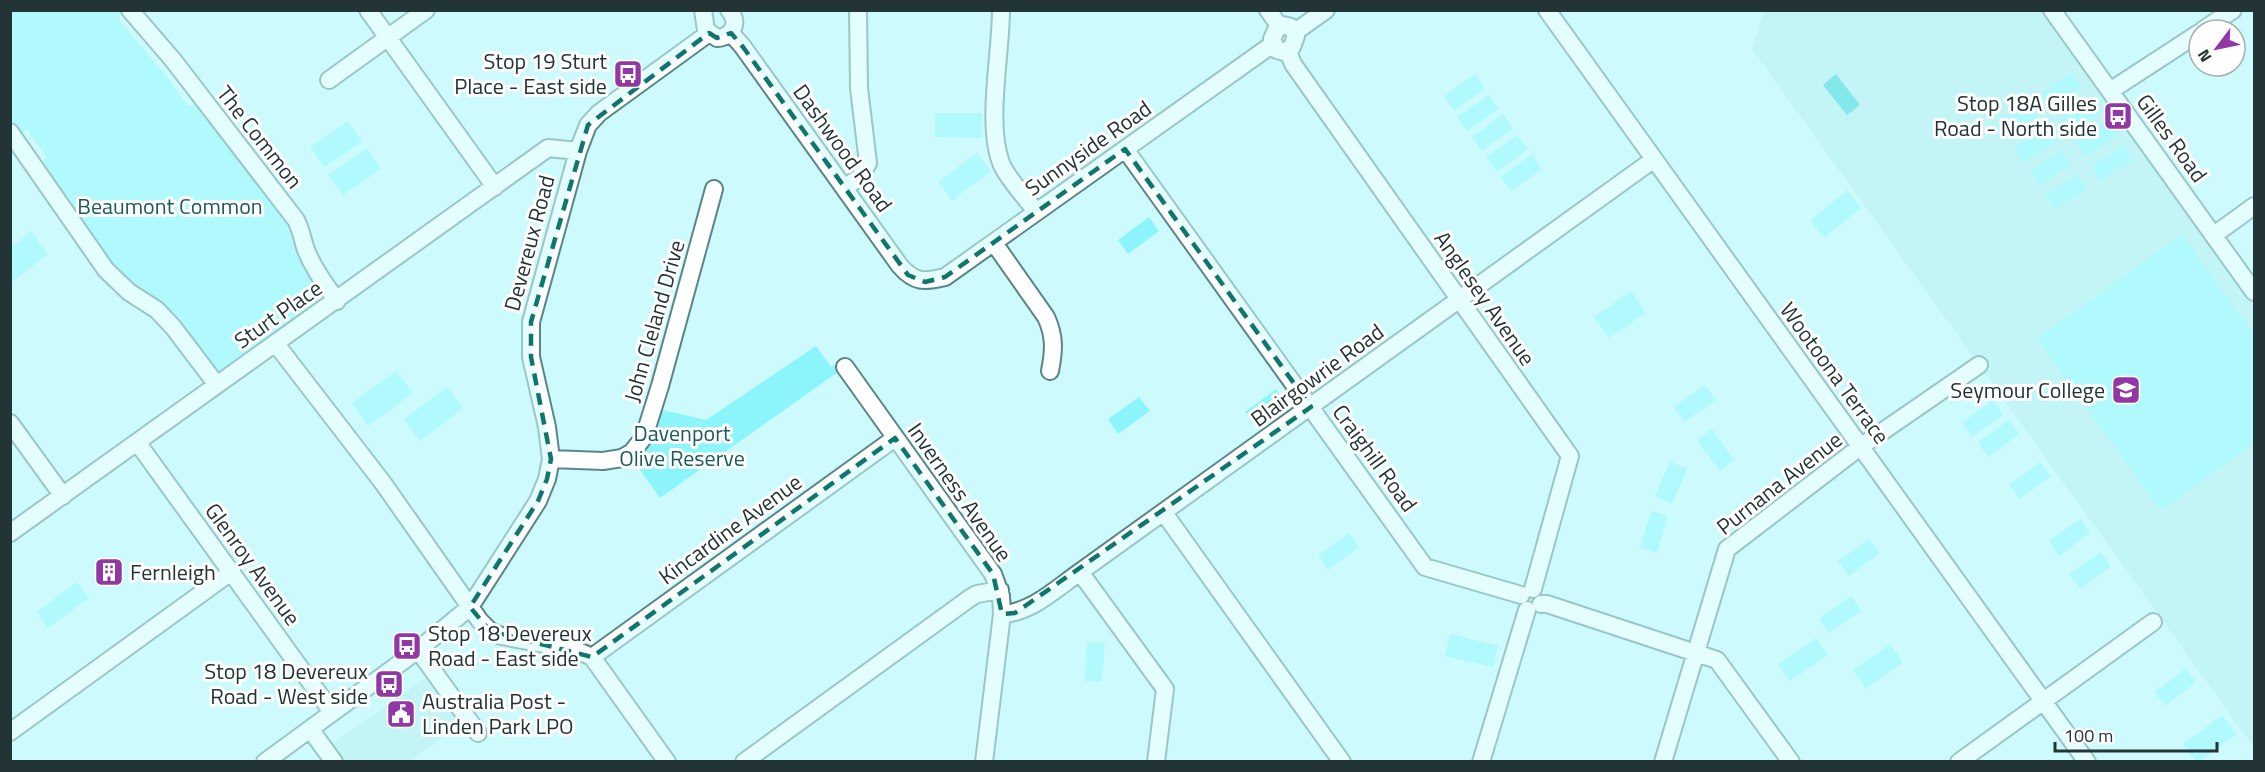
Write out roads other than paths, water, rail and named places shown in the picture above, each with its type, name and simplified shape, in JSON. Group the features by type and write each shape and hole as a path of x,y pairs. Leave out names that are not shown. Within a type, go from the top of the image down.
{"street":[{"name":"The Common","path":"130,10 173,60 296,220 303,232 305,246 315,269 337,301"},
{"path":"368,10 495,187"},
{"path":"329,80 426,10"},
{"path":"844,188 860,177 868,163 859,87 858,10"},
{"path":"1001,10 996,99 1001,164 1036,211"},
{"path":"1268,10 1288,30"},
{"path":"1281,48 1275,33 1288,30 1326,10"},
{"name":"Wootoona Terrace","path":"1547,10 2087,762"},
{"name":"Gilles Road","path":"2052,10 2254,292"},
{"path":"707,18 717,38 730,33 735,24 733,15 729,11"},
{"name":"Devereux Road","path":"265,762 418,650 470,607 538,501 547,479 551,459 547,427 531,357 531,322 578,151 588,125 599,113 707,18"},
{"name":"Dashwood Road","path":"730,33 743,47 900,266 908,275 925,282"},
{"path":"2110,91 2187,41"},
{"name":"Sunnyside Road","path":"925,282 945,277 1125,149 1281,48"},
{"name":"Anglesey Avenue","path":"1281,48 1570,456 1531,599 1481,762"},
{"path":"10,132 106,270 129,292 157,310 173,327 217,386"},
{"name":"Sturt Place","path":"10,533 548,148 578,151"},
{"name":"Craighill Road","path":"1125,149 1425,567 1696,651 1717,660 1791,762"},
{"name":"Blairgowrie Road","path":"1002,614 1015,613 1027,608 1080,572 1653,160"},
{"name":"John Cleland Drive","path":"551,459 603,461 622,458 632,452 644,437 714,189"},
{"path":"2214,235 2254,206"},
{"path":"994,243 1049,324 1054,351 1050,371"},
{"path":"276,344 383,483 490,632 576,650 592,657 667,762"},
{"name":"Purnana Avenue","path":"1663,762 1727,549 1860,447 1979,365"},
{"name":"Inverness Avenue","path":"845,367 993,574 1000,591 1002,614 984,762"},
{"path":"10,423 63,496"},
{"name":"Kincardine Avenue","path":"592,657 895,438"},
{"name":"Glenroy Avenue","path":"137,442 332,712"},
{"path":"1164,513 1342,762"},
{"path":"10,732 231,572"},
{"path":"1080,572 1165,689 1156,762"},
{"path":"744,762 970,598 977,594 1000,591"},
{"path":"1959,762 2153,622"},
{"path":"418,650 478,733"},
{"path":"310,729 334,762"}],"place":[{"name":"Stop 19 Sturt Place - East side","path":"628,74"},
{"name":"Stop 18A Gilles Road - North side","path":"2118,116"},
{"name":"Seymour College","path":"2126,390"},
{"name":"Fernleigh","path":"109,572"},
{"name":"Stop 18 Devereux Road - East side","path":"407,646"},
{"name":"Stop 18 Devereux Road - West side","path":"389,684"},
{"name":"Australia Post - Linden Park LPO","path":"401,714"}],"park label":[{"name":"Beaumont Common","path":"170,206"},
{"name":"Davenport Olive Reserve","path":"682,446"}]}
